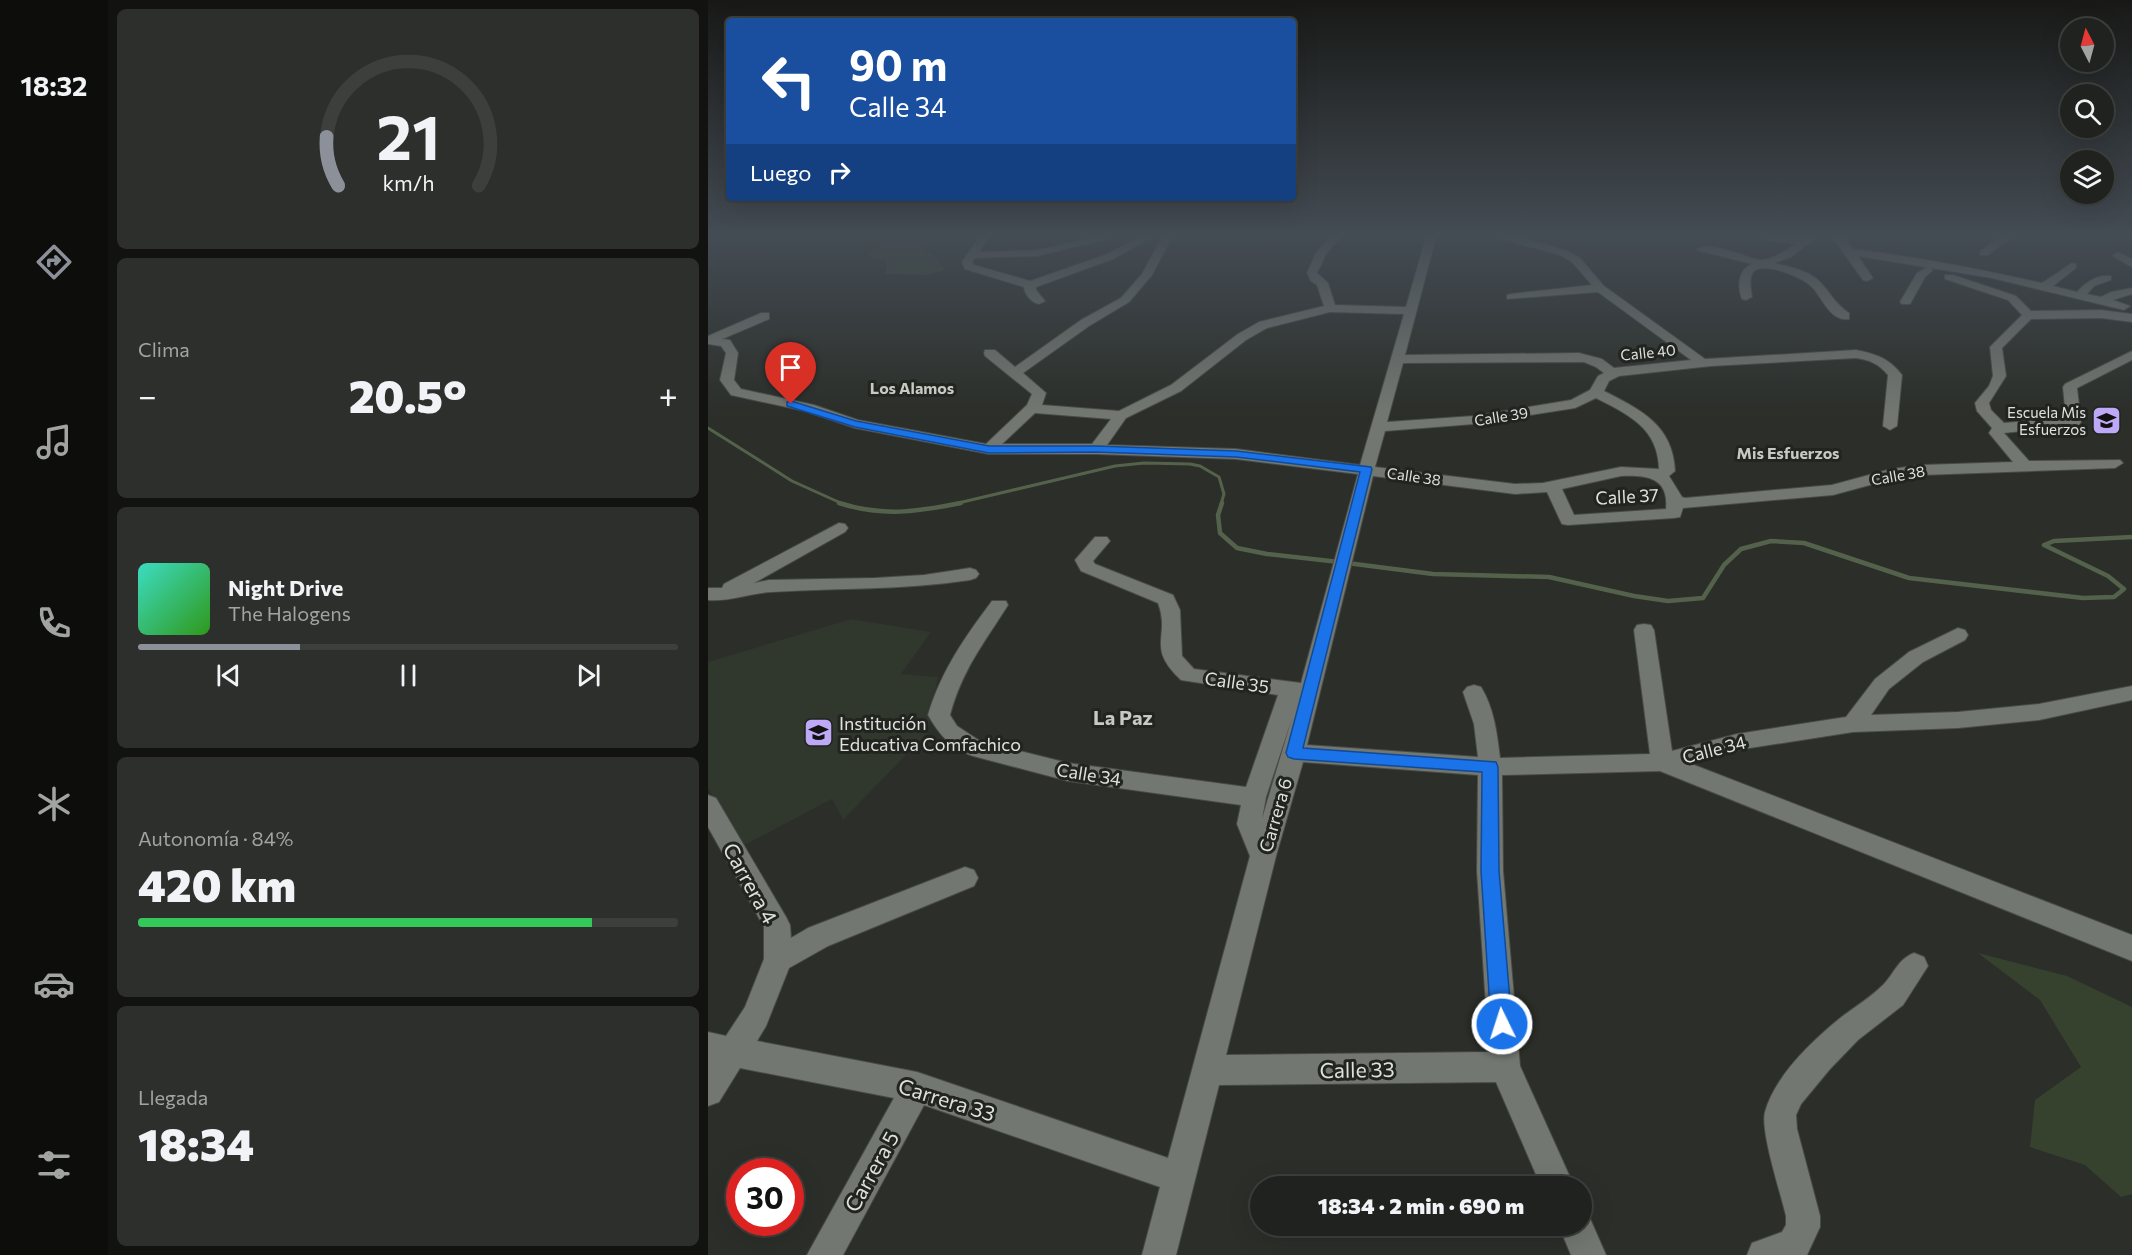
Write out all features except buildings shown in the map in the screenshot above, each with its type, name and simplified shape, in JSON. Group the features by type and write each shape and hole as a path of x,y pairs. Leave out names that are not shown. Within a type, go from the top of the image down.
{"street":[{"path":"1035,296 1040,301"},
{"path":"1015,373 1084,323 1129,296"},
{"path":"1326,296 1330,308"},
{"name":"Carrera 6","path":"1159,1255 1263,856 1294,753 1300,690 1342,557 1415,296"},
{"path":"1511,297 1525,296"},
{"path":"1610,296 1703,363"},
{"path":"1824,296 1831,306 1845,316"},
{"path":"1906,302 1910,296"},
{"path":"2005,296 2017,301 2028,315"},
{"path":"2079,296 2132,308"},
{"path":"2102,301 2112,296"},
{"path":"1096,449 1121,416 1176,388 1242,337 1263,325 1330,308 1411,311"},
{"path":"2000,428 1984,411 1982,403 1999,382 2000,369 1996,347 2028,315 2101,314 2132,318"},
{"path":"710,340 765,316"},
{"name":"Calle 38","path":"710,340 726,343 732,353 727,380 736,392 809,408 855,424 989,449 1096,449 1236,454 1515,489 1553,486 1614,472 1635,472 1659,476"},
{"path":"989,449 1032,408 1038,400 1039,393 990,353"},
{"name":"Calle 40","path":"1397,359 1579,357 1594,359 1605,365 1612,374 1703,363 1834,354 1872,357 1886,364 1895,375 1890,426"},
{"path":"2024,465 1996,433 2000,428 2074,422 2070,387 2132,355"},
{"name":"Calle 39","path":"1378,427 1474,420 1575,404 1596,393 1603,379 1612,374"},
{"path":"1596,393 1631,410 1660,435 1668,454 1667,471 1659,476 1670,486 1675,500"},
{"path":"1032,408 1121,416"},
{"name":"Calle 38","path":"1675,500 1684,503 1833,490 1891,474 1922,470 2115,463"},
{"name":"Calle 37","path":"1553,486 1568,520 1674,513 1675,500"},
{"path":"711,597 839,528"},
{"name":"Calle 35","path":"1101,542 1084,560 1087,567 1166,599 1172,611 1169,652 1174,665 1188,675 1300,690"},
{"path":"711,597 769,586 924,581 970,574"},
{"name":"Calle 34","path":"999,605 955,667 945,689 939,715 949,732 973,748 1068,772 1254,797"},
{"path":"1644,630 1662,762 2132,948"},
{"path":"1853,724 1882,684 1916,657 1958,635"},
{"path":"1263,856 1249,824 1254,797 1300,690"},
{"path":"1474,692 1485,724 1490,767 1490,871 1505,1067 1554,1176"},
{"name":"Calle 34","path":"1294,753 1490,767 1662,762 1737,742 1853,724 1958,720 2038,712 2132,693"},
{"name":"Carrera 4","path":"708,805 777,925 778,959 756,1016 722,1049 708,1091"},
{"path":"778,959 818,937 965,878"},
{"path":"1764,1255 1794,1245 1803,1227 1801,1205 1781,1129 1780,1114 1790,1093 1819,1058 1848,1030 1893,995 1914,966"},
{"name":"Carrera 33","path":"722,1049 917,1087 1180,1178"},
{"name":"Calle 33","path":"1209,1070 1505,1067"},
{"name":"Carrera 5","path":"824,1255 917,1087"},
{"path":"1580,1236 1589,1255"}],"shaded area":[{"name":"Institución Educativa Comfachico","path":"851,619 931,632 901,674 938,677 928,732 843,820 832,799 741,847 708,788 708,662"}],"green space":[{"path":"1978,953 2067,976 2132,1007 2132,1194 2121,1197 2085,1165 2030,1147 2035,1100 2081,1067 2040,1000"}],"waterway":[{"path":"708,428 792,481 843,504"},
{"path":"954,504 1115,466 1144,463 1200,466 1219,477 1224,494 1221,504"},
{"path":"839,503 843,504"},
{"path":"843,504 870,510 900,512 961,503"},
{"path":"1222,503 1218,515 1220,533 1237,548 1267,554 1339,562"},
{"path":"1347,563 1433,574 1549,577 1634,596 1668,601 1703,598 1724,565 1741,549 1771,541 1804,543 1909,578 2083,598 2114,597 2124,589 2108,576 2044,545 2054,541 2132,537"}],"place":[{"name":"Escuela Mis Esfuerzos","path":"2107,421"},
{"name":"Institución Educativa Comfachico","path":"818,733"}],"district":[{"name":"Los Alamos","path":"912,387"},
{"name":"Mis Esfuerzos","path":"1788,452"},
{"name":"La Paz","path":"1123,717"}],"route":[{"path":"791,404 855,424 989,449 1096,449 1236,454 1367,469 1340,566 1294,753 1490,767 1490,871 1502,1024"}]}
